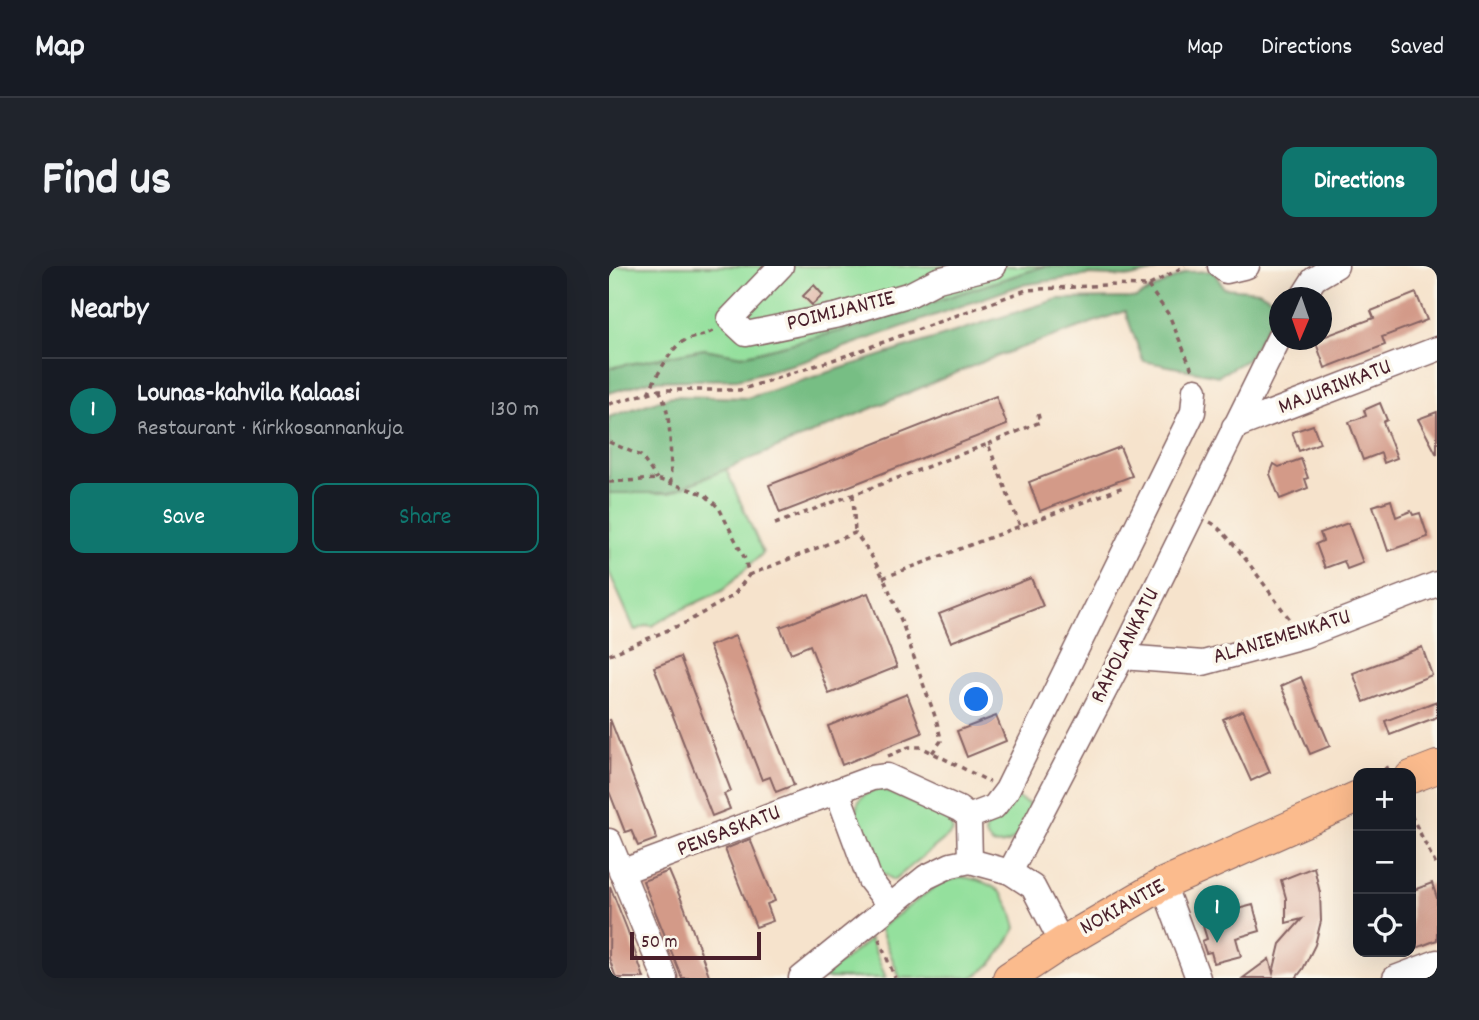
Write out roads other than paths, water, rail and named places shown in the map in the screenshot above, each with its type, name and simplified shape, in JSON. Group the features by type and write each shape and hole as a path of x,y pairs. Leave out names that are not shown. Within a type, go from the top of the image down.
{"main road":[{"path":"1416,775 1437,767"},
{"name":"NOKIANTIE","path":"1009,978 1062,943 1163,884 1353,799"}],"street":[{"name":"POIMIJANTIE","path":"781,266 730,319 746,334 851,311 911,294 944,273 994,266"},
{"path":"1220,266 1226,271 1247,266"},
{"path":"1307,281 1336,266"},
{"name":"MAJURINKATU","path":"1234,427 1437,349"},
{"name":"RAHOLANKATU","path":"1010,872 1122,657 1273,350"},
{"name":"RAHOLANKATU","path":"968,817 994,807 1007,790 1193,412 1195,390"},
{"name":"ALANIEMENKATU","path":"1122,657 1203,663 1303,636 1437,584"},
{"name":"PENSASKATU","path":"621,872 879,776 896,779 959,809 968,817"},
{"path":"837,791 873,885 890,906"},
{"path":"968,817 970,862"},
{"path":"609,841 665,978"},
{"path":"801,978 935,872 951,865 970,862 1010,872 1033,887 1062,943"},
{"path":"1163,884 1198,978"},
{"path":"1395,978 1437,962"}],"place":[{"name":"Lounas-kahvila Kalaasi","path":"1217,943"}]}
